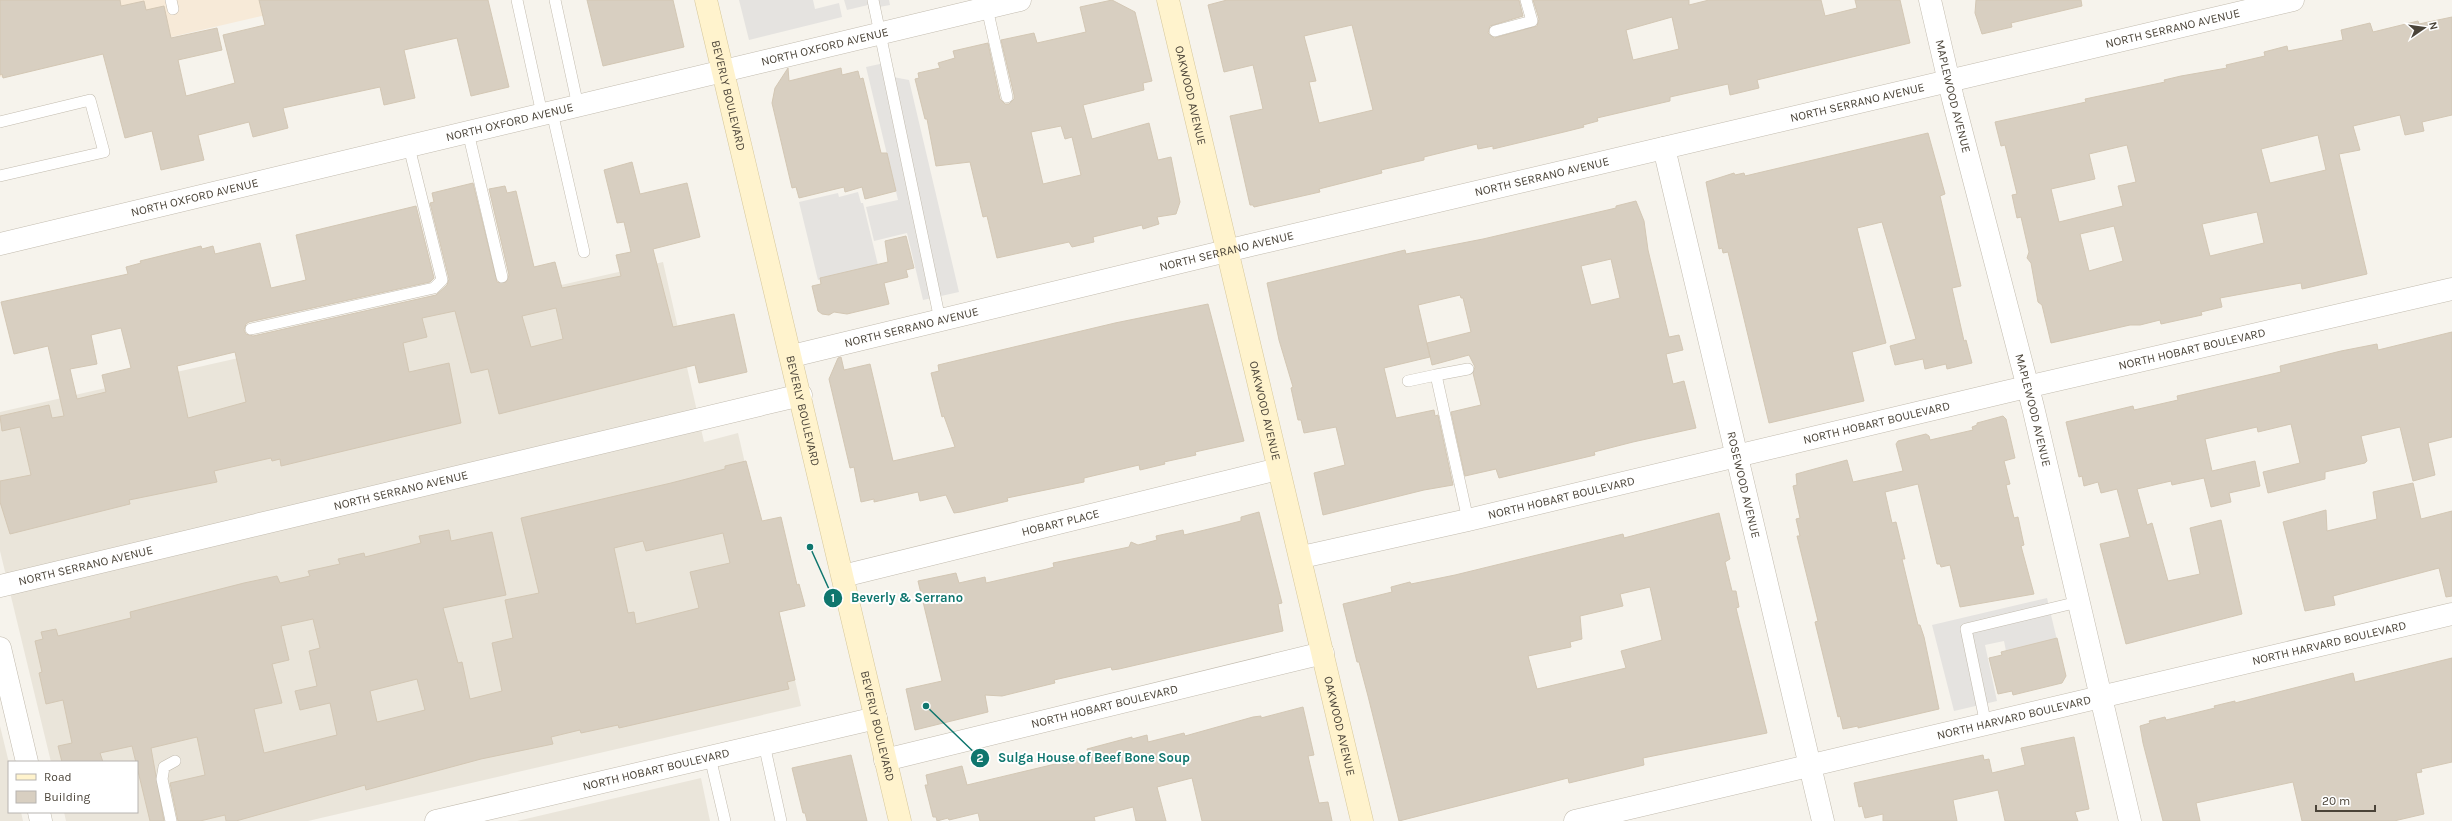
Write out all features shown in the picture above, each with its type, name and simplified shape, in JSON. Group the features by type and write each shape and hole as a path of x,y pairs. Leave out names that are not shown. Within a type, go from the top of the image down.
{"main road":[{"name":"BEVERLY BOULEVARD","path":"706,0 792,356 900,821"},
{"name":"OAKWOOD AVENUE","path":"1168,0 1278,469 1302,557 1362,821"}],"street":[{"name":"NORTH OXFORD AVENUE","path":"0,244 1020,0"},
{"name":"MAPLEWOOD AVENUE","path":"1930,0 1949,82 2028,386 2130,821"},
{"name":"NORTH SERRANO AVENUE","path":"792,356 1226,250 1949,82 2293,0"},
{"name":"ROSEWOOD AVENUE","path":"1664,148 1738,456 1823,821"},
{"name":"NORTH HOBART BOULEVARD","path":"1302,557 1468,520 2028,386 2452,288"},
{"name":"NORTH SERRANO AVENUE","path":"0,586 801,395"},
{"name":"HOBART PLACE","path":"843,576 1278,469"},
{"name":"NORTH HARVARD BOULEVARD","path":"1575,821 1986,725 2100,695 2452,614"},
{"path":"0,648 27,761"},
{"name":"NORTH HOBART BOULEVARD","path":"885,760 1323,653"},
{"name":"NORTH HOBART BOULEVARD","path":"436,821 876,718"}],"lane":[{"path":"517,0 584,252"},
{"path":"555,0 578,106"},
{"path":"873,0 940,320"},
{"path":"1495,31 1532,21 1526,0"},
{"path":"987,8 1007,97"},
{"path":"0,122 90,100 104,152 0,176"},
{"path":"468,132 502,277"},
{"path":"251,329 434,288 442,280 410,147"},
{"path":"1408,381 1468,369"},
{"path":"1436,375 1468,520"},
{"path":"1986,725 1966,629 2078,602"},
{"path":"764,744 782,821"},
{"path":"710,757 725,821"},
{"path":"171,821 162,779 164,767 175,761"}],"shaded area":[{"path":"0,0 330,0 0,77"},
{"path":"739,0 813,0 815,9 839,3 842,17 749,40"},
{"path":"844,0 889,0 890,5 868,9 868,5 847,10"},
{"path":"889,62 893,77 909,80 959,292 923,300 907,233 874,241 866,207 898,200 866,67"},
{"path":"858,192 861,203 863,203 878,265 818,280 799,202 838,193 839,197"},
{"path":"663,262 704,442 738,433 801,706 308,821 66,821 64,813 138,813 138,761 51,761 0,551 0,412"},
{"path":"2047,598 2057,640 2006,651 2004,641 1985,645 1997,701 1954,711 1932,625"},
{"path":"0,726 9,761 8,813 21,813 23,821 0,821"},
{"path":"701,778 710,821 517,821"}],"building":[{"path":"0,0 120,0 121,6 144,1 146,10 164,6 171,38 217,28 222,50 178,60 186,96 235,83 223,35 265,25 259,0 488,0 509,87 471,96 457,38 404,50 415,98 384,105 380,87 283,108 288,128 253,137 249,122 198,135 204,160 161,170 152,131 125,138 103,54 3,78 2,74 0,75"},
{"path":"587,0 673,0 684,47 603,66"},
{"path":"1112,0 1135,12 1152,81 1143,83 1144,90 1083,105 1092,139 1149,123 1158,160 1171,157 1180,202 1176,214 1157,217 1159,224 1143,229 1142,225 1093,237 1094,242 1072,247 1069,242 997,258 987,216 983,217 970,162 936,166 927,119 925,119 915,79 919,78 918,73 940,68 938,63 955,58 953,51 988,43 1000,99 1005,104 1009,104 1014,99 1014,95 1001,40 1034,33 1037,43 1086,32 1080,7","holes":["1061,126 1065,139 1072,137 1081,175 1043,184 1031,132"]},
{"path":"1227,0 1519,0 1523,16 1490,26 1488,33 1494,38 1537,26 1539,19 1533,0 1689,0 1689,5 1709,0 1821,0 1825,16 1857,8 1855,0 1900,0 1910,43 1757,80 1759,88 1730,95 1728,84 1670,97 1670,101 1597,118 1598,121 1583,125 1584,127 1564,132 1493,149 1493,146 1478,149 1477,144 1424,157 1424,160 1381,170 1382,173 1319,189 1320,192 1254,207 1253,205 1250,205 1230,116 1263,109 1253,65 1224,72 1208,5","holes":["1672,17 1679,49 1633,60 1626,30","1352,25 1373,110 1319,123 1309,82 1316,81 1304,36"]},
{"path":"1976,0 2081,0 2082,6 2011,23 2012,27 1982,34 1975,13"},
{"path":"2452,17 2452,115 2422,122 2424,131 2405,135 2400,115 2353,126 2360,150 2339,154 2367,274 2302,289 2301,283 2220,298 2222,307 2201,312 2202,315 2161,324 2160,320 2140,325 2130,325 2051,343 2042,305 2038,302 2031,263 2027,258 2029,252 2021,217 2017,218 2012,195 2017,194 2005,145 2001,146 1995,122 2086,102 2085,99 2165,82 2164,80 2181,76 2227,68 2226,65 2265,56 2264,52 2287,46 2288,51 2343,40 2341,30 2370,23 2373,32 2418,21 2419,24","holes":["2318,135 2326,170 2270,183 2261,149","2127,145 2136,182 2118,186 2123,206 2059,222 2051,189 2095,179 2089,154","2257,212 2264,243 2210,256 2202,224","2114,226 2123,261 2089,271 2080,234"]},
{"path":"788,68 789,81 841,68 842,75 858,71 860,79 863,78 881,153 887,153 896,191 865,199 862,187 845,192 844,187 799,198 796,187 792,188 772,103 775,88"},
{"path":"1928,133 1945,194 1940,196 1961,286 1952,288 1964,341 1966,340 1972,363 1947,369 1946,364 1925,369 1923,359 1895,365 1890,346 1916,339 1882,222 1857,228 1886,343 1852,352 1864,401 1769,423 1728,252 1723,253 1722,248 1719,249 1706,182 1734,173 1735,175 1744,173 1745,176"},
{"path":"632,162 640,194 687,183 700,237 653,249 673,327 734,314 747,372 699,383 695,365 499,414 488,369 471,373 455,311 422,318 427,337 403,343 409,372 449,363 461,423 281,466 280,459 272,461 271,458 214,471 217,482 129,500 130,504 10,534 0,502 0,481 31,475 20,427 2,431 0,416 49,405 52,418 64,416 48,346 14,354 1,302 128,274 126,267 141,263 140,261 201,246 202,249 213,246 215,254 260,243 271,288 306,280 296,235 416,206 434,278 430,282 249,322 246,324 244,330 246,334 253,336 436,295 447,285 449,279 430,203 434,202 432,193 473,183 497,282 506,282 509,275 489,189 505,186 507,193 516,191 534,267 555,262 562,288 621,276 616,255 631,252 624,222 617,223 604,170","holes":["556,308 563,339 531,347 522,316","121,328 131,368 102,375 106,392 77,399 70,369 97,364 91,335","235,352 246,402 188,418 177,366"]},
{"path":"1636,201 1644,221 1648,250 1669,337 1679,335 1683,350 1666,354 1673,384 1684,381 1696,428 1633,442 1594,452 1595,455 1499,478 1496,469 1465,476 1451,412 1481,405 1473,373 1475,367 1469,355 1432,365 1427,343 1471,332 1463,298 1461,298 1460,295 1418,305 1430,357 1384,368 1396,418 1434,410 1435,416 1438,415 1453,485 1424,490 1323,515 1314,473 1345,465 1336,427 1304,433 1301,420 1298,420 1291,388 1293,387 1279,340 1267,283 1405,250 1406,254 1483,239 1616,208 1616,206","holes":["1611,259 1620,298 1591,305 1581,266"]},
{"path":"906,236 914,268 906,270 908,277 884,283 889,304 847,314 834,312 829,315 822,314 818,311 812,286 821,284 820,278 888,262 885,241"},
{"path":"1208,304 1244,441 1195,452 1196,455 1164,462 1165,464 1140,470 1139,465 1084,478 1084,482 1007,498 1008,501 961,512 954,513 946,495 920,501 918,492 874,502 874,499 861,502 854,467 850,468 829,379 838,358 841,357 844,370 870,364 893,461 955,447 944,416 942,417 931,373 939,371 938,365 1115,323"},
{"path":"2452,332 2452,437 2428,443 2435,475 2413,481 2400,427 2361,436 2367,461 2365,463 2325,472 2325,479 2268,493 2263,472 2300,463 2291,424 2258,432 2257,427 2205,439 2212,471 2255,461 2260,486 2229,493 2231,502 2211,507 2204,478 2172,485 2171,481 2137,489 2147,525 2152,523 2168,581 2200,574 2190,528 2221,520 2242,614 2126,644 2100,544 2130,537 2117,489 2101,493 2098,482 2084,486 2082,476 2079,477 2066,422 2133,406 2134,410 2178,400 2177,396 2281,372 2280,366 2341,351 2377,344 2378,350"},
{"path":"2003,416 2006,419 2015,458 2004,461 2010,484 2006,485 2014,518 2018,517 2024,545 2021,546 2034,594 1960,607 1950,565 1941,567 1940,564 1937,564 1918,484 1885,492 1892,523 1896,522 1905,559 1902,559 1918,625 1920,625 1924,637 1939,709 1858,728 1858,726 1843,729 1840,716 1838,717 1815,622 1818,621 1797,536 1800,536 1796,519 1800,518 1793,486 1797,485 1796,474 1847,460 1853,482 1903,471 1896,444 1898,441 1926,434 1929,436 1930,440 1973,430 1972,427 1977,425 1977,423"},
{"path":"746,461 762,521 781,517 797,585 799,584 805,606 779,612 795,680 787,682 789,689 619,728 618,725 581,733 580,730 551,737 553,744 481,759 366,790 365,785 236,821 226,821 225,815 200,821 178,821 170,783 205,775 197,737 151,748 164,821 150,821 138,771 138,761 136,761 132,746 100,753 103,761 62,761 58,746 72,743 63,700 46,704 39,673 42,672 35,641 43,639 41,632 56,629 58,636 131,618 130,612 244,583 277,576 280,583 310,576 308,571 340,564 338,559 364,553 365,557 421,543 419,536 449,530 451,541 492,532 506,595 443,608 458,663 462,662 470,699 502,691 492,643 513,638 505,600 539,593 521,518 725,469 725,466","holes":["723,533 730,563 690,572 699,608 636,624 634,612 628,613 614,548 643,541 646,551","313,619 320,648 309,651 317,686 295,691 300,710 330,703 337,735 264,753 254,709 282,703 272,664 289,660 281,626","417,679 425,710 377,722 370,691"]},
{"path":"2413,483 2421,519 2452,511 2452,596 2446,597 2439,568 2333,596 2335,605 2305,611 2283,522 2326,510 2327,531 2377,519 2373,492"},
{"path":"1259,512 1282,603 1278,604 1283,631 1119,669 1112,670 1111,667 1054,680 1055,683 1002,696 985,695 988,712 915,730 906,689 942,681 918,581 956,573 959,583 985,577 986,583 1054,567 1053,563 1129,547 1131,542 1138,545 1157,540 1156,536 1183,530 1184,535 1241,521 1241,517"},
{"path":"1719,513 1730,559 1725,562 1732,591 1736,591 1739,607 1736,608 1767,733 1643,758 1644,765 1569,783 1568,778 1399,821 1368,696 1359,662 1357,662 1343,604 1392,592 1391,587 1410,582 1411,584 1455,575 1623,534 1624,538","holes":["1650,587 1662,640 1621,651 1626,668 1537,689 1528,656 1571,647 1570,642 1582,639 1580,616 1623,606 1620,594"]},
{"path":"2057,638 2066,676 2062,683 2013,695 2012,691 1998,694 1989,658 2002,655 2001,652"},
{"path":"2452,658 2452,762 2421,769 2422,772 2416,773 2424,814 2394,821 2302,821 2293,782 2196,803 2200,821 2163,821 2140,726 2150,723 2149,721 2165,717 2166,720 2215,708 2214,706 2235,701 2235,703 2353,673 2355,682"},
{"path":"1303,707 1314,755 1308,756 1319,803 1328,802 1332,821 1202,821 1192,778 1157,787 1166,821 1136,821 1133,807 1094,817 1095,821 980,821 978,813 949,820 948,818 937,821 936,817 933,817 925,785 928,785 926,775 962,766 967,785 1089,756 1087,749 1132,737 1132,739 1147,735 1148,742 1184,733 1185,736 1253,717 1261,716 1261,718"},
{"path":"2074,737 2089,809 2075,812 2078,821 2005,821 1998,790 1953,800 1957,821 1883,821 1883,814 1865,818 1862,806 1859,807 1854,783 1983,755 1984,760 1989,759 1992,773 2025,765 2021,748"},
{"path":"851,755 867,821 807,821 805,813 803,813 792,768"}],"place":[{"name":"Beverly & Serrano","path":"810,547"},
{"name":"Sulga House of Beef Bone Soup","path":"926,706"}]}
